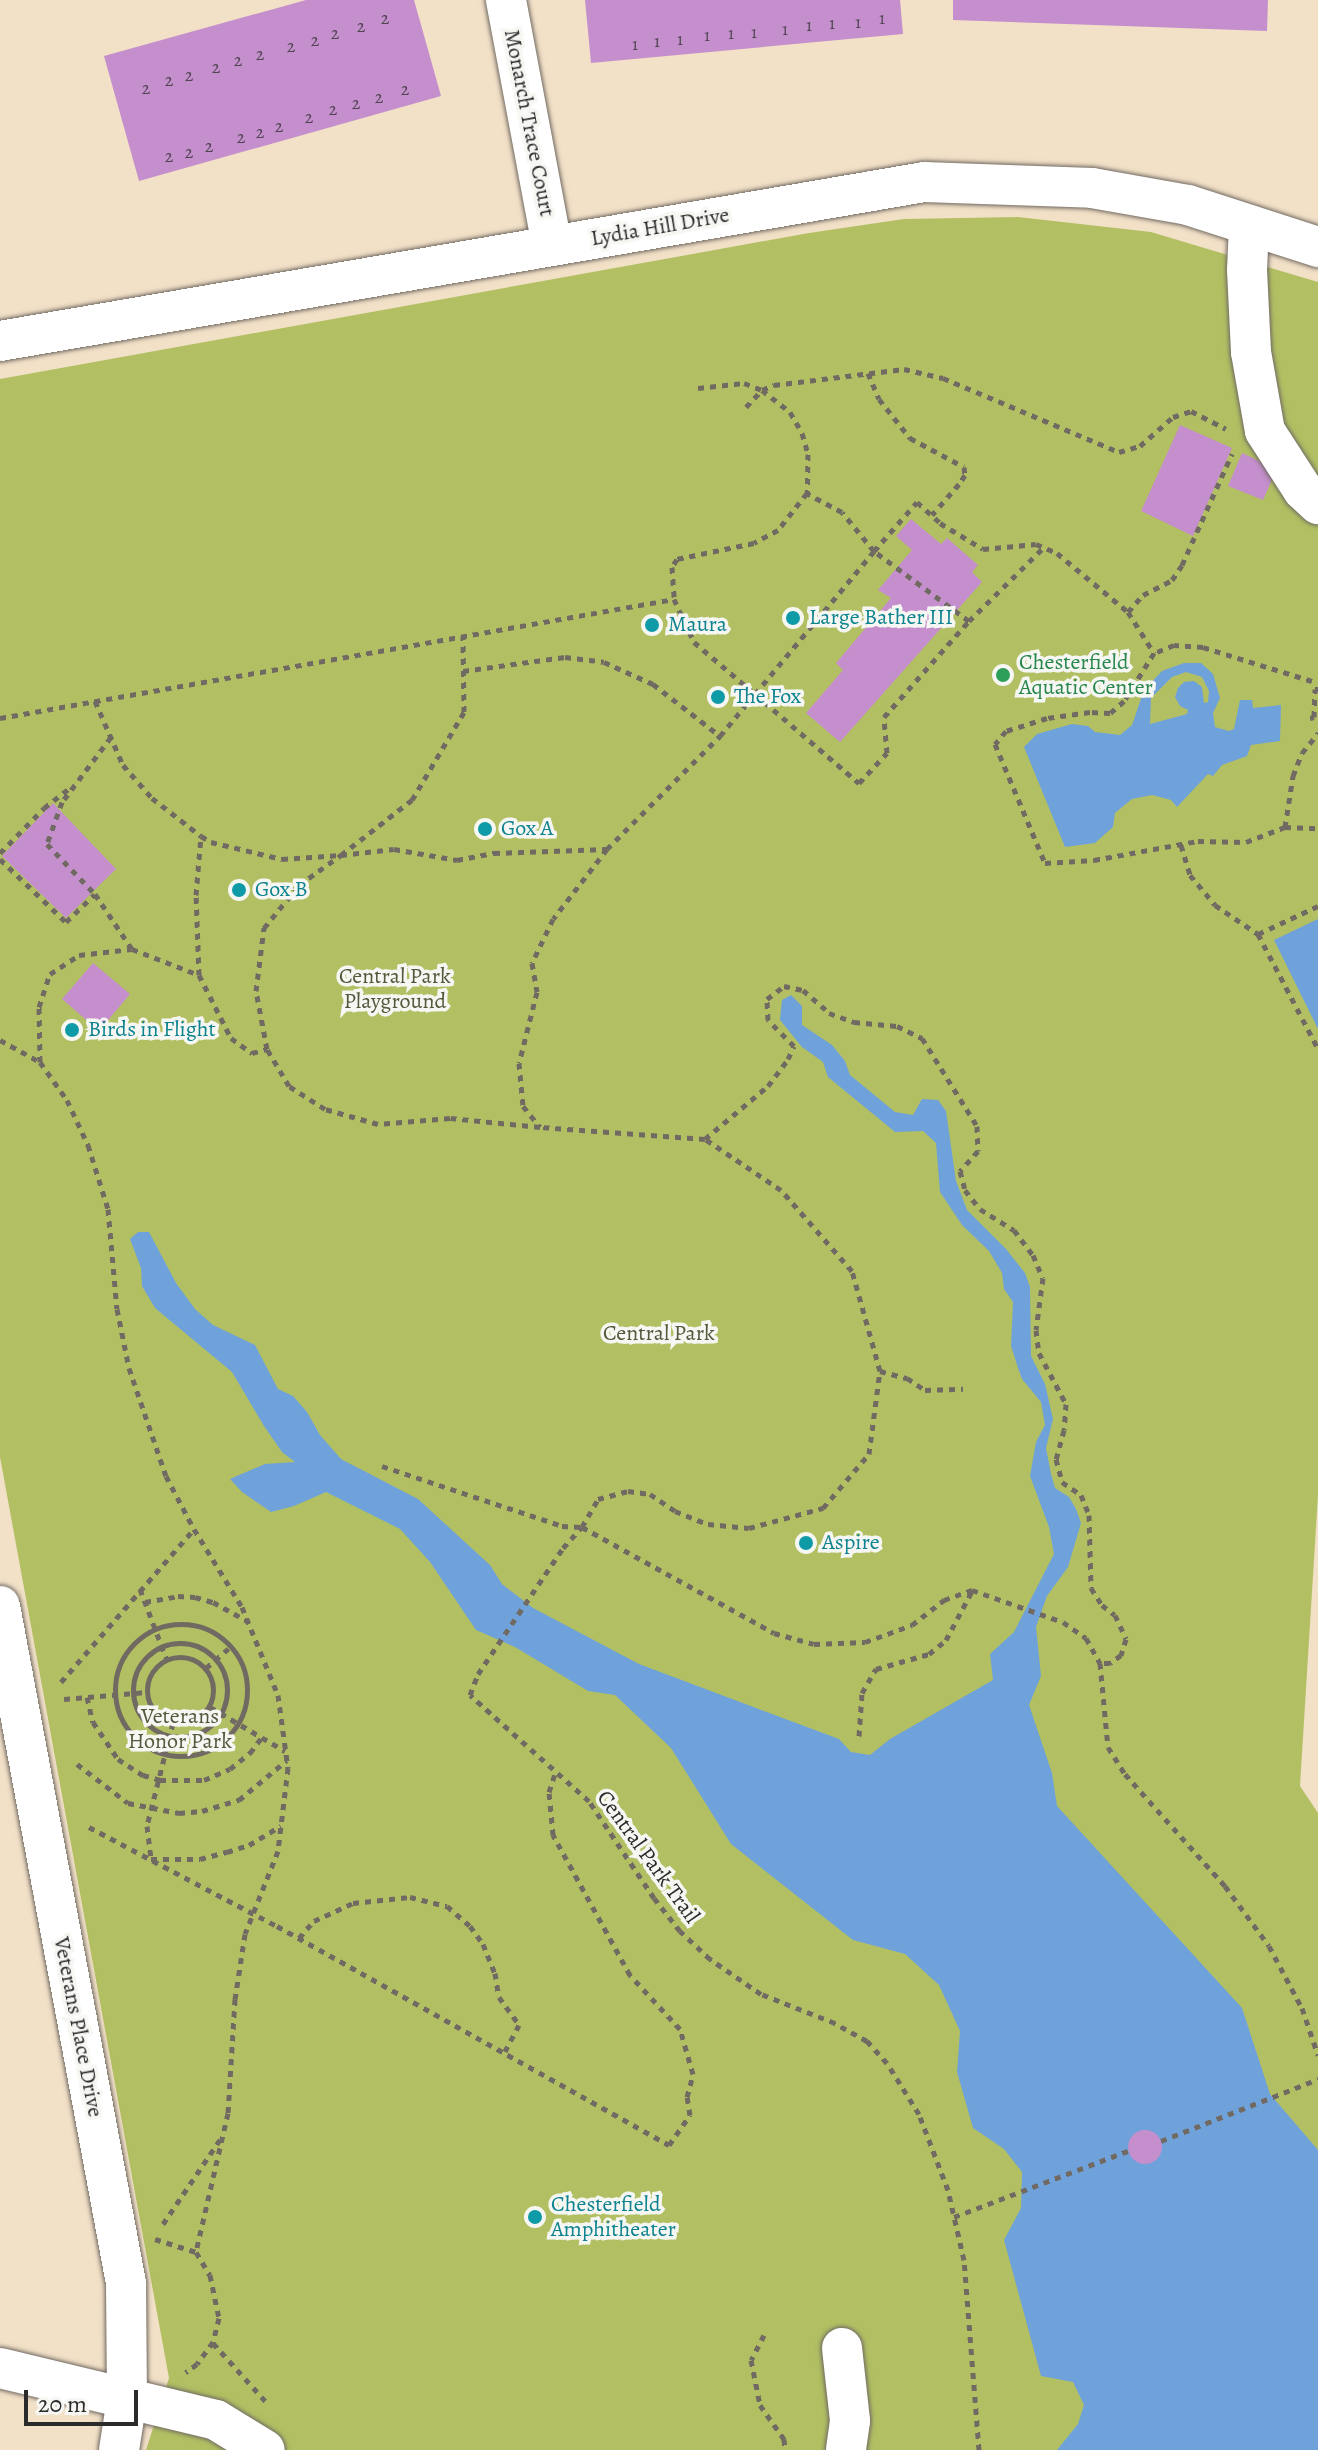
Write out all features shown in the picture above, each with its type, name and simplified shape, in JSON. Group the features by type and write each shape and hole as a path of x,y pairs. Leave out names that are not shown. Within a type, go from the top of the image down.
{"street":[{"name":"Monarch Trace Court","path":"506,0 552,245"},
{"name":"Lydia Hill Drive","path":"0,341 924,182 1092,188 1188,205 1318,247"},
{"path":"1249,225 1247,270 1254,433 1318,504"},
{"name":"Veterans Place Drive","path":"0,1606 126,2283 127,2399 119,2450"},
{"path":"842,2348 850,2421 846,2450"},
{"path":"0,2368 216,2420 265,2450"}],"path":[{"path":"746,407 762,390 904,369 943,378 1119,452 1140,446 1173,417 1191,411 1254,433 1172,580 1143,595 1128,612"},
{"path":"868,373 879,399 910,438 964,467 965,475 932,515"},
{"path":"698,388 744,383 762,390 790,412 802,433 810,476 807,493 778,530 754,543 677,559 672,567 674,599 694,642 859,783 887,753 884,717 969,621 1044,547"},
{"path":"807,493 842,512 874,551 969,621"},
{"path":"540,1127 523,1106 519,1063 537,992 532,963 553,919 607,849 720,736 917,502 983,549 1036,544 1057,553 1128,612 1154,653"},
{"path":"0,718 674,599"},
{"path":"341,855 412,800 464,712 463,636"},
{"path":"1312,681 1203,647 1174,645 1154,653 1124,701 1110,713 1047,718 1006,731 995,744 1045,863 1094,860 1181,845 1246,842 1285,827 1318,828"},
{"path":"463,671 565,657 604,662 653,684 720,736"},
{"path":"1310,718 1314,717 1315,689 1318,689"},
{"name":"Central Park Trail","path":"95,701 123,765 152,798 211,842 282,859 394,849 457,860 494,853 607,849"},
{"path":"1285,827 1293,776 1302,753 1318,733"},
{"path":"111,737 62,802 47,844 95,894 132,949"},
{"path":"0,853 44,808 77,782"},
{"path":"201,836 196,895 199,975 231,1038 252,1053 267,1049"},
{"path":"1181,845 1190,875 1215,905 1258,934 1318,1049"},
{"name":"Central Park Trail","path":"341,855 299,885 264,928 256,991 267,1049 289,1086 325,1109 378,1124 450,1118 705,1139 781,1190 852,1271 880,1371 869,1454 823,1508 749,1528 722,1525 675,1511 650,1494 628,1491 598,1499 582,1527 563,1548 481,1671 470,1695 589,1801 654,1898 680,1931 710,1959 761,1994 835,2023 867,2041 887,2063 919,2114 948,2190 965,2273 979,2450"},
{"path":"0,859 66,922 95,894"},
{"path":"1258,934 1318,906"},
{"path":"40,1062 39,1007 50,974 79,955 132,949 199,975"},
{"path":"705,1139 768,1086 788,1059 794,1046 768,1020 767,999 784,986 803,990 829,1013 854,1022 897,1026 922,1038 977,1126 978,1151 960,1171 965,1190 980,1209 1014,1230 1033,1255 1043,1278 1036,1330 1039,1353 1066,1404 1064,1430 1056,1459 1062,1482 1081,1495 1089,1515 1091,1588 1102,1605 1115,1615 1126,1639 1121,1655 1110,1663 1100,1663"},
{"path":"0,1040 40,1062 67,1100 88,1145 108,1209 117,1309 129,1368 166,1476 249,1623 278,1695 287,1760 278,1851 245,1934 235,1999 224,2134 196,2252"},
{"path":"880,1371 907,1378 925,1390 963,1389"},
{"path":"382,1466 562,1526 582,1527 774,1633 814,1644 865,1642 912,1625 944,1600 972,1590 991,1594 1063,1622 1086,1638 1100,1663 1108,1747 1125,1774 1225,1886 1269,1946 1302,2008 1318,2055"},
{"path":"61,1682 194,1529"},
{"path":"139,1589 167,1660"},
{"path":"859,1736 862,1693 876,1669 929,1654 946,1640 972,1590"},
{"path":"145,1602 178,1596 195,1597 213,1602 249,1623"},
{"path":"171,1624 204,1627 231,1646 246,1675 245,1708 239,1723 218,1745 189,1756 166,1754 140,1743 127,1729 115,1694 115,1680 133,1644 155,1629 171,1624"},
{"path":"191,1643 217,1659 228,1685 221,1713 200,1733 170,1736 149,1725 135,1705 133,1693 137,1670 152,1652 162,1646 191,1643"},
{"path":"206,1668 231,1646"},
{"path":"190,1658 206,1668 214,1688 210,1707 194,1720 173,1723 155,1712 147,1692 152,1672 167,1660 190,1658"},
{"path":"64,1699 147,1692"},
{"path":"87,1697 93,1722 118,1759 143,1775 160,1780 204,1780 230,1769 262,1737"},
{"path":"210,1707 286,1751"},
{"path":"151,1859 147,1826 173,1723"},
{"path":"77,1764 128,1803 179,1813 220,1807 255,1789 287,1760"},
{"path":"89,1827 255,1913 669,2145 690,2115 687,2097 693,2074 680,2029 630,1975 553,1835 549,1792 556,1770"},
{"path":"151,1859 200,1859 249,1845 281,1826"},
{"path":"299,1938 314,1921 353,1903 410,1897 447,1906 470,1926 483,1944 495,1973 499,1997 519,2025 505,2051"},
{"path":"1161,2141 1318,2079"},
{"path":"163,2224 224,2134"},
{"path":"954,2217 1128,2151"},
{"path":"143,2236 196,2252 210,2275 217,2297 219,2318 213,2342 197,2364 180,2376"},
{"path":"764,2335 751,2360 760,2405 784,2439 785,2450"},
{"path":"213,2342 273,2409"}],"green space":[{"name":"Central Park","path":"1018,217 1151,232 1318,282 1318,1495 1300,1786 1318,1813 1318,2450 146,2450 169,2378 0,1457 0,379 809,233 904,219"}],"water":[{"path":"1184,663 1201,663 1213,674 1220,698 1213,713 1215,727 1229,731 1234,729 1240,700 1252,700 1253,708 1281,705 1280,741 1251,745 1247,756 1222,765 1213,776 1208,774 1177,807 1171,800 1152,795 1132,799 1115,813 1113,827 1095,843 1065,847 1024,747 1037,734 1072,724 1088,726 1095,732 1120,735 1132,725 1144,690 1162,671","holes":["1186,672 1202,677 1209,691 1208,702 1204,703 1202,687 1194,681 1184,682 1175,697 1180,706 1188,710 1187,714 1150,724 1151,698 1172,677"]},
{"path":"1318,919 1318,1029 1274,940"},
{"path":"791,995 802,1006 802,1025 832,1045 845,1061 850,1075 895,1112 913,1115 922,1099 938,1100 946,1111 956,1181 967,1210 1025,1273 1030,1287 1031,1356 1045,1384 1053,1419 1046,1448 1051,1474 1055,1488 1069,1497 1081,1523 1068,1567 1047,1596 1036,1627 1041,1676 1029,1705 1052,1773 1057,1806 1242,2008 1270,2094 1318,2150 1318,2450 1057,2450 1078,2424 1084,2405 1073,2382 1041,2376 1004,2240 1021,2208 1022,2172 1004,2149 973,2128 957,2072 960,2031 939,1985 905,1954 853,1940 731,1844 671,1748 615,1695 588,1691 515,1647 476,1630 430,1562 400,1529 326,1492 271,1512 242,1492 230,1479 265,1464 295,1462 282,1452 232,1372 155,1308 142,1286 141,1268 130,1239 138,1232 149,1232 176,1283 195,1309 213,1325 255,1345 278,1389 293,1396 341,1459 418,1499 490,1565 502,1584 533,1608 639,1664 839,1739 851,1752 870,1755 890,1739 993,1680 990,1654 1014,1632 1054,1554 1049,1527 1030,1476 1036,1442 1045,1425 1041,1402 1022,1379 1011,1346 1013,1302 1004,1289 1002,1273 989,1251 962,1225 940,1192 936,1143 923,1131 895,1132 828,1077 823,1062 802,1047 780,1020 782,1000"}],"building":[{"path":"306,0 414,0 441,96 139,181 104,56"},
{"path":"585,0 900,0 903,34 591,63"},
{"path":"953,0 1268,0 1267,31 953,20"},
{"path":"1180,425 1232,448 1193,536 1141,511"},
{"path":"1242,453 1277,469 1263,500 1228,486"},
{"path":"911,519 941,544 947,538 978,565 972,572 982,582 840,742 806,713 843,670 836,663 891,598 878,590 912,550 896,536"},
{"path":"53,803 116,869 66,918 2,856"},
{"path":"93,963 130,994 99,1031 62,999"},
{"path":"1145,2130 1157,2135 1162,2147 1157,2159 1145,2164 1133,2159 1128,2147 1133,2135"}],"place":[{"name":"Large Bather III","path":"793,618"},
{"name":"Maura","path":"652,625"},
{"name":"Chesterfield Aquatic Center","path":"1003,675"},
{"name":"The Fox","path":"718,697"},
{"name":"Gox A","path":"485,829"},
{"name":"Gox B","path":"239,890"},
{"name":"Birds in Flight","path":"72,1030"},
{"name":"Aspire","path":"806,1543"},
{"name":"Chesterfield Amphitheater","path":"535,2217"}],"park label":[{"name":"Central Park Playground","path":"395,988"},
{"name":"Veterans Honor Park","path":"180,1728"}]}
